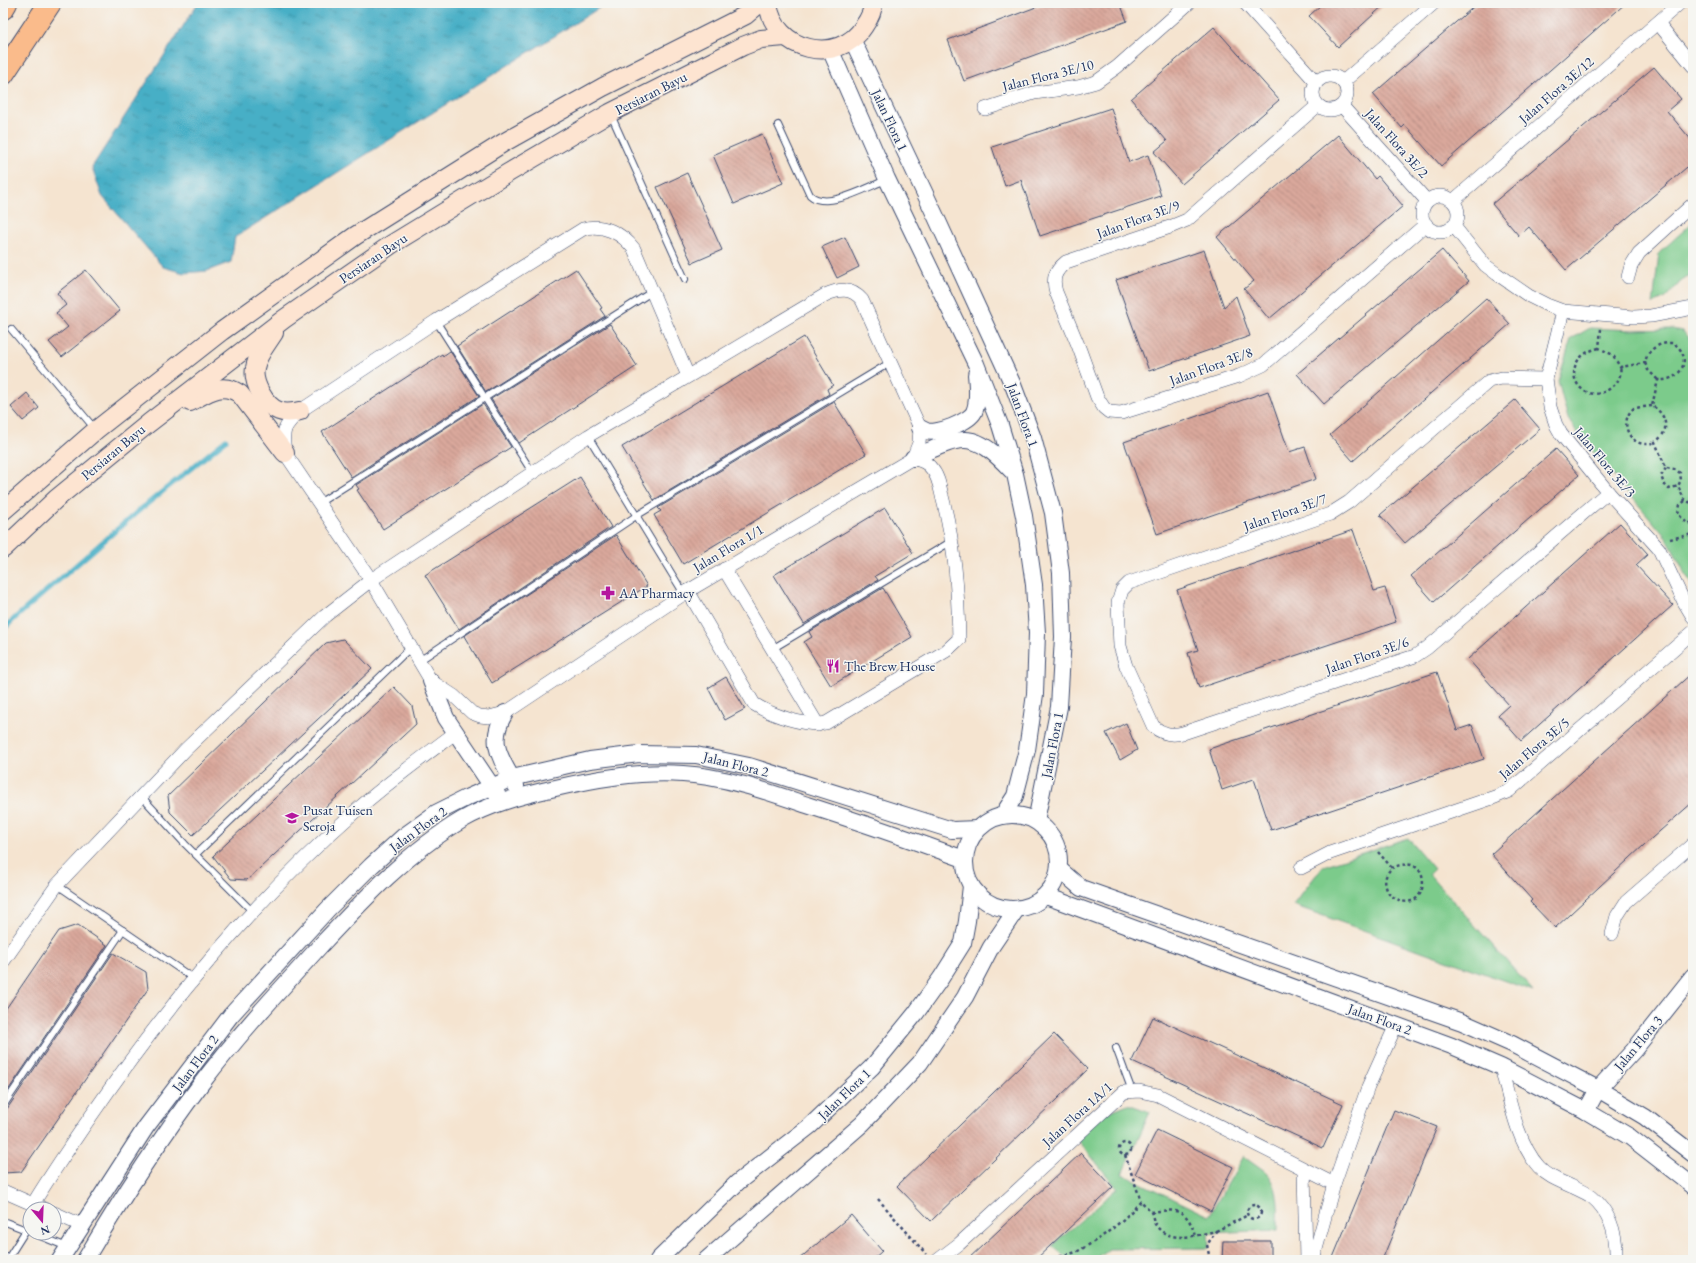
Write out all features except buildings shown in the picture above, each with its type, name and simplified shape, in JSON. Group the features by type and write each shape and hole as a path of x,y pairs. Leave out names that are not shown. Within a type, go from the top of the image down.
{"highway":[{"path":"3,8 6,3"},
{"path":"3,74 50,3"}],"main road":[{"name":"Persiaran Bayu","path":"3,511 96,430 222,331 355,236 503,143 602,86 746,15 760,3"},
{"path":"768,3 775,25 785,37 799,45 814,49 830,49 852,40 862,30 871,11 883,3"},
{"name":"Persiaran Bayu","path":"3,549 56,499 149,423 284,319 392,244 610,114 743,46 761,39 785,37"},
{"path":"284,319 262,351 255,367 254,377 256,385 272,406 278,411 286,413 300,411"},
{"path":"149,423 211,390 224,388 232,389 240,394 285,453"}],"street":[{"name":"Jalan Flora 3E/10","path":"985,109 1034,93 1078,87 1096,82 1117,67 1189,3"},
{"path":"1245,3 1316,82"},
{"path":"1343,82 1434,3"},
{"name":"Jalan Flora 3E/12","path":"1453,201 1680,3"},
{"path":"1658,23 1693,66"},
{"name":"Jalan Flora 1","path":"852,40 1013,384 1032,438 1053,513 1061,573 1063,637 1060,707 1036,821"},
{"name":"Jalan Flora 1","path":"830,49 887,179 976,364 1000,425 1015,474 1024,516 1034,585 1037,633 1035,694 1027,750 1016,796 1002,816"},
{"path":"1326,76 1333,76 1343,82 1347,91 1347,96 1342,106 1338,109 1327,111 1317,106 1314,102 1312,91 1316,82 1326,76"},
{"name":"Jalan Flora 3E/9","path":"1076,340 1054,284 1054,277 1061,266 1066,262 1187,220 1317,106"},
{"name":"Jalan Flora 3E/2","path":"1342,106 1427,202"},
{"path":"1437,196 1448,198 1453,201 1458,210 1456,221 1453,226 1449,229 1439,231 1429,228 1422,213 1427,202 1437,196"},
{"path":"1628,277 1631,266 1638,253 1693,204"},
{"name":"Jalan Flora 3E/8","path":"1076,340 1097,398 1104,408 1115,413 1121,413 1239,376 1270,359 1426,224"},
{"path":"502,802 456,733 440,705 431,681 371,580 285,453 284,431 288,422 300,411 436,321 583,229 592,226 601,227 623,236 634,249 688,376"},
{"path":"1453,226 1485,265 1529,296 1563,311 1651,316 1693,308 1693,298"},
{"path":"3,962 57,885 186,749 325,616 371,580 588,436 825,295 838,290 846,289 858,294 862,300 920,428 919,443 913,458"},
{"name":"Jalan Flora 3E/3","path":"1563,311 1546,379 1549,402 1556,425 1561,434 1608,492 1655,543 1664,555 1684,602 1693,617"},
{"path":"920,428 926,431 934,432 964,421 970,417 976,404 976,364"},
{"name":"Jalan Flora 3E/7","path":"1126,666 1120,646 1118,603 1122,590 1129,583 1330,514 1349,502 1489,381 1502,378 1546,379"},
{"path":"913,458 946,444 960,440 972,440 983,444 995,453 1015,474"},
{"path":"686,593 754,704 765,711 818,725 826,722 926,663 946,651 959,639 958,591 952,541 936,475 927,464 913,458"},
{"name":"Jalan Flora 1/1","path":"505,713 724,569 913,458"},
{"name":"Jalan Flora 3E/6","path":"1126,666 1153,726 1162,733 1176,735 1404,660 1415,656 1427,648 1608,492"},
{"path":"724,569 818,725"},
{"name":"Jalan Flora 3E/5","path":"1301,868 1322,856 1495,798 1509,791 1693,632"},
{"path":"431,681 454,696 472,713 489,716 505,713"},
{"path":"505,713 498,725 495,737 500,757 522,796"},
{"path":"40,1201 48,1179 121,1072 165,1014 253,912 358,808 387,784 456,733"},
{"name":"Jalan Flora 2","path":"64,1254 146,1127 231,1015 328,909 371,866 404,836 436,813 492,786 512,778 590,760 639,754 696,755 750,766 952,830 978,830"},
{"name":"Jalan Flora 2","path":"85,1260 141,1169 202,1082 268,1002 356,907 402,863 439,835 465,819 502,802 579,783 617,776 640,774 685,774 731,782 766,791 921,842 964,859"},
{"name":"Jalan Flora 1","path":"1014,815 1026,817 1036,821 1047,830 1055,842 1059,855 1059,869 1055,884 1046,896 1032,905 1016,910 1003,909 990,905 979,897 970,886 965,873 964,859 968,843 978,830 989,821 1002,816 1014,815"},
{"path":"1612,934 1616,916 1626,902 1693,844"},
{"name":"Jalan Flora 2","path":"1059,869 1081,888 1462,1022 1512,1044 1598,1089 1645,1117 1693,1154"},
{"name":"Jalan Flora 1","path":"658,1260 738,1182 810,1126 872,1067 916,1013 941,978 962,943 967,921 970,886"},
{"name":"Jalan Flora 2","path":"1046,896 1452,1046 1501,1067 1586,1111 1630,1137 1693,1186"},
{"path":"706,1260 862,1124 920,1063 965,997 991,947 1016,910"},
{"name":"Jalan Flora 3","path":"1586,1111 1598,1089 1634,1050 1693,976"},
{"path":"1313,1260 1334,1184 1368,1087 1396,1025"},
{"path":"1501,1067 1514,1120 1526,1146 1538,1166 1554,1179 1591,1196 1602,1208 1613,1227 1617,1243 1616,1260"},
{"name":"Jalan Flora 1A/1","path":"933,1257 959,1244 1124,1092 1149,1092 1158,1094 1334,1184"},
{"path":"1304,1170 1306,1260"},
{"path":"3,1191 25,1201"},
{"path":"62,1216 100,1235"}],"lane":[{"path":"610,114 685,279"},
{"path":"778,125 810,195 815,200 826,201 838,199 887,179"},
{"path":"319,503 653,291"},
{"path":"436,321 532,472"},
{"path":"11,329 96,430"},
{"path":"419,661 636,516 891,362"},
{"path":"588,436 636,516 686,593"},
{"path":"772,648 952,541"},
{"path":"196,854 411,647"},
{"path":"141,796 253,912"},
{"path":"57,885 194,980"},
{"path":"3,1106 123,930"},
{"path":"1116,1048 1132,1091"},
{"path":"3,1221 22,1229"},
{"path":"7,1260 22,1239"},
{"path":"45,1241 64,1254"}],"path":[{"path":"1599,348 1602,314"},
{"path":"1665,343 1673,343 1680,349 1684,360 1677,376 1667,380 1658,380 1648,370 1645,363 1647,355 1657,346 1665,343"},
{"path":"1599,348 1613,355 1620,367 1621,372 1618,382 1609,390 1595,394 1588,393 1582,389 1575,380 1575,366 1577,361 1585,352 1599,348"},
{"path":"1620,367 1645,363"},
{"path":"1652,406 1658,380"},
{"path":"1652,406 1662,413 1665,425 1660,438 1655,442 1644,445 1638,443 1630,436 1626,424 1628,415 1634,408 1652,406"},
{"path":"1655,442 1666,468"},
{"path":"1666,468 1674,469 1680,473 1681,480 1678,486 1669,489 1664,484 1661,476 1666,468"},
{"path":"1678,486 1685,501"},
{"path":"1685,501 1693,503"},
{"path":"1685,501 1680,506 1678,514 1687,523 1693,522"},
{"path":"1655,543 1693,534"},
{"path":"1368,840 1392,868"},
{"path":"1404,864 1411,865 1418,870 1424,883 1419,895 1409,902 1402,902 1389,894 1385,882 1386,875 1392,868 1404,864"},
{"path":"1127,1143 1131,1144 1132,1150 1130,1153 1125,1155 1120,1154 1119,1147 1127,1143"},
{"path":"1125,1155 1141,1201 1151,1212 1155,1224 1165,1234 1177,1237 1216,1230 1248,1215 1250,1217 1258,1217 1261,1212 1260,1208 1255,1205 1252,1206 1246,1210 1248,1215"},
{"path":"878,1199 933,1257"},
{"path":"1055,1260 1057,1257 1077,1251 1099,1239 1119,1224 1141,1201"},
{"path":"1151,1212 1169,1209 1179,1211 1186,1215 1191,1224 1194,1235"},
{"path":"1210,1260 1207,1245 1216,1230"}],"green space":[{"path":"1693,222 1693,274 1684,278 1666,298 1653,304 1659,253"},
{"path":"1590,328 1633,330 1672,329 1682,331 1688,336 1692,343 1693,588 1666,537 1578,434 1568,419 1558,381 1571,339"},
{"path":"1408,838 1434,869 1429,874 1533,991 1293,905 1323,866"},
{"path":"1128,1104 1150,1112 1122,1174 1209,1216 1244,1156 1265,1171 1274,1184 1278,1199 1278,1230 1208,1233 1209,1248 1109,1249 1094,1260 1070,1260 1052,1246 1117,1188 1077,1139 1103,1114"}],"water":[{"path":"198,3 607,3 235,237 231,262 207,271 184,273 163,267 102,196 92,167"}],"waterway":[{"path":"3,630 136,513 226,440"}],"place":[{"name":"AA Pharmacy","path":"608,593"},
{"name":"The Brew House","path":"833,666"},
{"name":"Pusat Tuisen Seroja","path":"292,818"}]}
